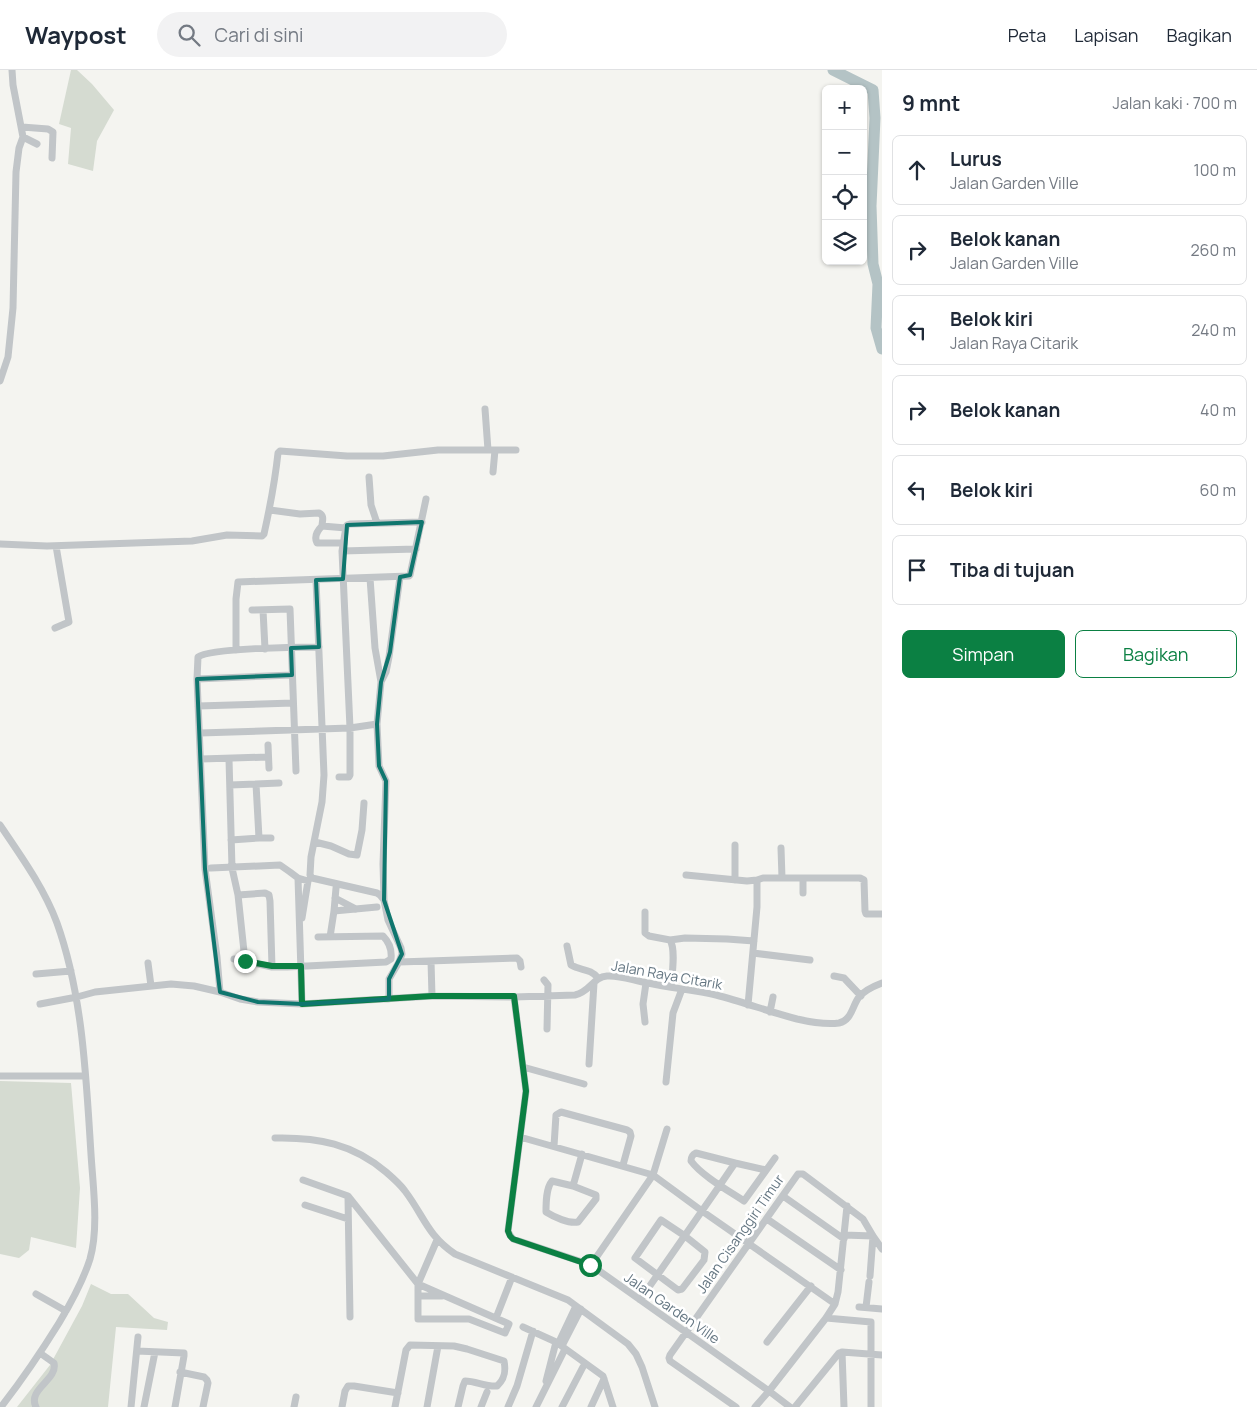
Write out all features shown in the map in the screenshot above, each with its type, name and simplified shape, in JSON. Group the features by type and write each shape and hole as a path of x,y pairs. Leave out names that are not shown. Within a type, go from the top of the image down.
{"street":[{"path":"0,380 8,357 13,308 16,172 19,148 23,137 12,70"},
{"path":"22,127 51,130 53,132 52,158"},
{"path":"23,137 37,144"},
{"path":"485,409 492,450 493,472"},
{"path":"0,544 56,546 192,541 227,535 259,537 264,534 270,510 278,453 280,451 348,456 383,456 438,450 516,450"},
{"path":"369,477 370,505 377,523"},
{"path":"236,650 237,583 410,576 426,499"},
{"path":"270,510 300,514 321,514 323,519 322,526 317,534 317,543 344,543"},
{"path":"339,777 348,777 350,775 350,728 342,551 346,528 348,524 422,522"},
{"path":"322,526 346,528"},
{"path":"55,628 69,622 56,546"},
{"path":"342,551 416,549"},
{"path":"381,682 386,672 389,657 400,576"},
{"path":"370,578 375,648 381,682 377,724 379,766 386,780 383,864 384,900 388,920 402,954 390,979 389,999"},
{"path":"316,580 324,775 322,802 310,871 311,876 377,893 384,900"},
{"path":"252,610 290,609 296,772"},
{"path":"263,610 264,649"},
{"path":"220,992 218,957 205,869 197,679 198,657 200,655 236,650 319,647"},
{"path":"197,679 292,675"},
{"path":"198,706 294,703"},
{"path":"200,733 350,728 377,724"},
{"path":"268,745 269,768"},
{"path":"201,759 268,757"},
{"path":"229,759 232,868 238,895 245,961"},
{"path":"230,785 279,783"},
{"path":"256,784 259,838"},
{"path":"314,842 357,855 362,830 364,803"},
{"path":"0,825 49,905 59,931 77,997 92,1172 94,1238 87,1268 66,1311 40,1353 1,1407"},
{"path":"231,840 271,838"},
{"path":"735,880 736,845"},
{"path":"781,848 782,878"},
{"path":"211,868 280,866 298,878 302,1004"},
{"path":"686,875 747,882 762,878 862,879 864,880 866,914 882,914"},
{"path":"803,878 803,893"},
{"path":"748,1005 757,880"},
{"path":"330,937 336,888"},
{"path":"238,895 265,893 268,895 270,900 272,966"},
{"path":"334,898 357,909"},
{"path":"334,910 377,908"},
{"path":"645,912 646,933 649,936 670,940 685,938 727,939 754,942"},
{"path":"234,958 272,966 386,962 391,959 390,947 383,936 318,938"},
{"path":"670,940 673,945 671,987"},
{"path":"567,946 571,966 589,970 594,973 596,980 589,1064"},
{"path":"753,953 810,960"},
{"path":"399,962 517,958 520,961 521,967"},
{"path":"431,961 432,996"},
{"path":"148,963 151,986"},
{"path":"36,974 71,971"},
{"name":"Jalan Raya Citarik","path":"40,1004 95,992 171,984 194,986 258,1002 302,1004 432,996 548,996 580,994 587,990 596,980 607,976 617,976 716,996 816,1023 837,1023 848,1018 861,996 869,989 882,983"},
{"path":"834,976 844,978 861,996"},
{"path":"544,980 548,985 547,1029"},
{"path":"645,1022 643,1004 646,983"},
{"path":"666,1082 673,1012 682,989"},
{"name":"Jalan Garden Ville","path":"514,996 526,1091 508,1231 510,1236 513,1239 590,1265 790,1407"},
{"path":"770,1012 773,996"},
{"path":"523,1067 584,1084"},
{"path":"0,1076 84,1076"},
{"path":"554,1146 556,1115 561,1112 627,1130 631,1136 623,1165"},
{"path":"590,1265 653,1175 667,1129"},
{"path":"520,1136 653,1175 836,1304"},
{"path":"275,1138 314,1140 338,1145 358,1153 376,1164 405,1190 437,1240 455,1254 568,1300 628,1344 636,1354 642,1367 655,1407"},
{"path":"766,1170 696,1153 691,1161 697,1168 744,1201 775,1158"},
{"path":"573,1186 582,1154"},
{"path":"640,1300 735,1163"},
{"name":"Jalan Cisanggiri Timur","path":"736,1407 670,1361 670,1355 796,1176 800,1173 847,1206"},
{"path":"303,1180 348,1196 418,1284 509,1324 505,1333 469,1319 418,1320 418,1284 437,1240"},
{"path":"551,1182 573,1186 596,1195 596,1199 580,1220 573,1223 548,1214 546,1205 551,1182"},
{"path":"348,1196 350,1317"},
{"path":"783,1196 844,1237 873,1236"},
{"path":"305,1205 348,1219"},
{"path":"847,1206 863,1219 882,1249"},
{"path":"755,1407 836,1304 847,1206"},
{"path":"767,1219 841,1270"},
{"path":"662,1220 685,1236 705,1252 704,1260 680,1290 657,1276 635,1258 659,1221 662,1220"},
{"path":"873,1236 869,1279 863,1307 882,1308"},
{"path":"496,1318 512,1277"},
{"path":"766,1342 811,1286"},
{"path":"36,1294 66,1311"},
{"path":"418,1296 445,1296"},
{"path":"536,1407 544,1391 560,1345 578,1308"},
{"path":"826,1318 871,1322 871,1407"},
{"path":"523,1327 560,1345 603,1376 613,1407"},
{"path":"508,1407 517,1386 533,1331"},
{"path":"132,1407 138,1337"},
{"path":"395,1407 407,1347 410,1345 454,1346 504,1361 505,1374 502,1382 497,1386 470,1381 465,1382 458,1407"},
{"path":"544,1391 560,1345"},
{"path":"427,1407 438,1346"},
{"path":"137,1351 184,1352 175,1407"},
{"path":"144,1407 155,1352"},
{"path":"842,1352 844,1407"},
{"path":"795,1407 837,1354 842,1352 882,1355"},
{"path":"36,1407 34,1398 50,1378 55,1367 54,1363 40,1353"},
{"path":"562,1407 585,1363"},
{"path":"180,1372 204,1377 207,1380 203,1407"},
{"path":"591,1407 604,1379"},
{"path":"342,1407 345,1391 348,1386 398,1393"},
{"path":"481,1407 487,1392"},
{"path":"294,1407 296,1397"}],"highlighted area":[{"path":"422,522 410,575 400,577 390,652 381,682 377,724 379,766 386,781 384,900 402,954 389,979 389,999 302,1004 258,1002 220,992 205,869 197,679 292,675 291,648 319,647 316,580 343,579 347,525"}],"shaded area":[{"path":"71,70 77,70 92,84 114,110 97,141 93,171 68,164 71,128 59,124"},
{"path":"0,1081 71,1083 80,1188 76,1248 31,1237 29,1250 19,1258 0,1254"},
{"path":"91,1284 111,1294 128,1294 154,1318 168,1322 167,1330 116,1327 108,1407 17,1407 50,1365 82,1306"}],"waterway":[{"path":"833,70 873,90 875,118 871,206 873,264 878,284 876,328 882,349"}],"route":[{"path":"245,961 272,966 301,966 302,1004 432,996 514,996 526,1091 508,1231 513,1239 590,1265"}]}
